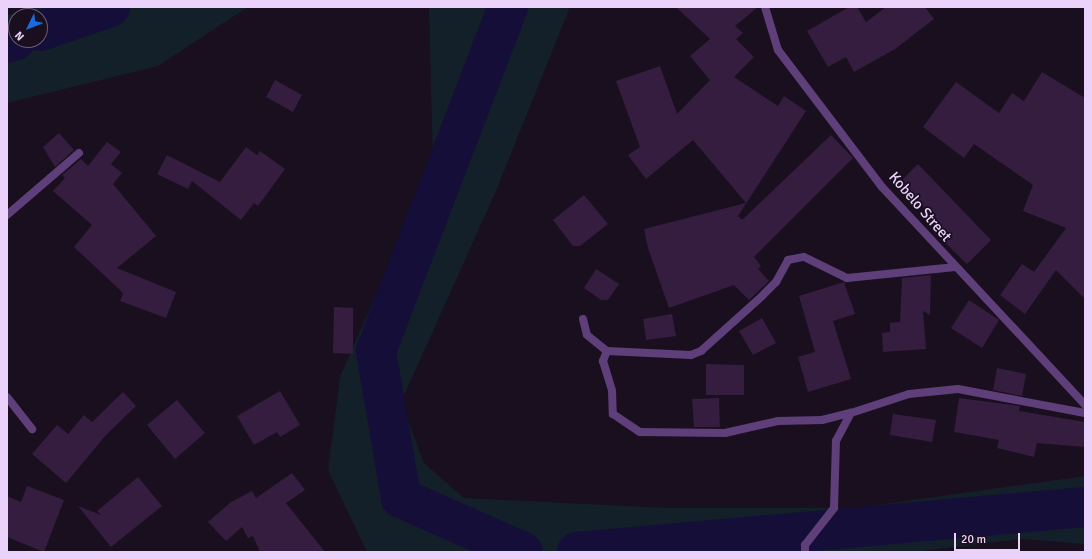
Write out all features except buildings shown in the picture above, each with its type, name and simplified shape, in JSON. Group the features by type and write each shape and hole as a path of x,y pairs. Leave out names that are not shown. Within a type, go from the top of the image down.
{"street":[{"name":"Kobelo Street","path":"765,7 778,50 807,91 882,187 1085,405"},
{"path":"7,215 79,153"},
{"path":"583,319 587,335 607,351 669,355 701,351 767,291 788,260 804,257 847,278 955,267"},
{"path":"607,351 603,361 612,391 614,414 640,432 726,433 778,421 822,420 851,413 909,394 958,389 1085,413"},
{"path":"7,397 32,429"},
{"path":"805,552 805,545 834,508 836,441 851,413"}],"shaded area":[{"path":"248,7 158,66 7,103 7,15 8,48 48,48 48,8 29,8"},
{"path":"429,7 570,7 496,191 401,402 424,463 464,498 668,508 856,508 1085,476 1085,544 1022,539 913,552 367,552 328,470 340,377 433,165"}],"waterway":[{"path":"48,28 110,7"},
{"path":"508,7 376,351 401,498 523,552"},
{"path":"577,552 1085,507"}]}
